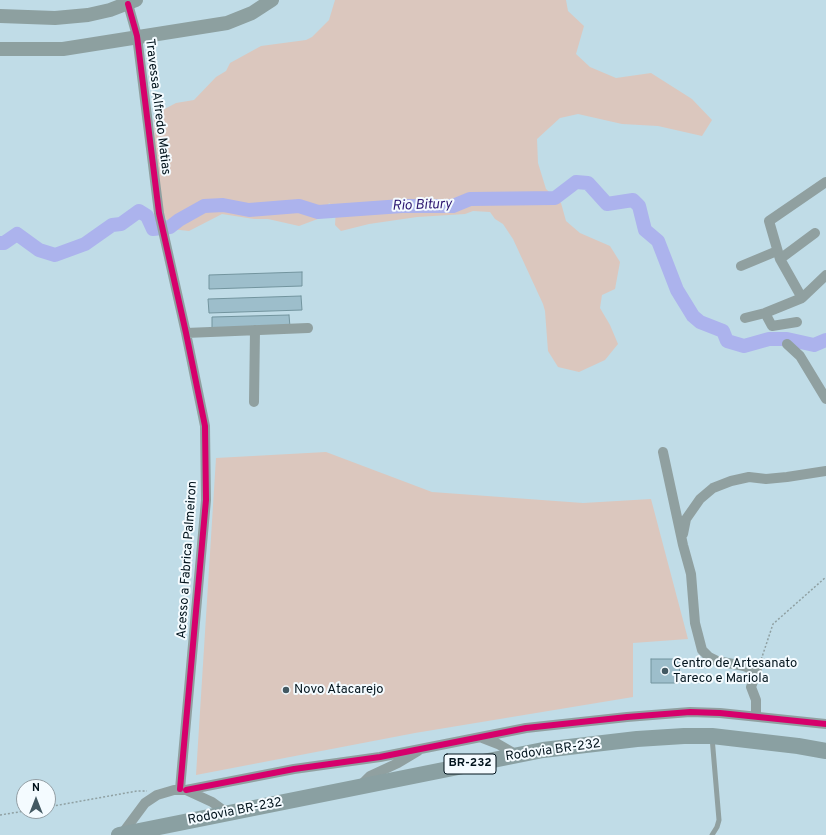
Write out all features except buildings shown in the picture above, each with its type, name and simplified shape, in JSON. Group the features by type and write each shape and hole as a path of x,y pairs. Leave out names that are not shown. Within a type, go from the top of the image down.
{"highway":[{"name":"Rodovia BR-232","path":"120,835 543,750 637,739 712,736 798,746 826,751"}],"main road":[{"path":"0,49 63,49 137,36 227,23 252,13 272,0"},
{"path":"0,16 55,18 88,15 132,2"}],"street":[{"name":"Travessa Alfredo Matias","path":"132,2 159,213 164,238"},
{"path":"802,298 778,255 769,221 824,186"},
{"path":"741,266 778,255 815,233"},
{"name":"Acesso a Fabrica Palmeiron","path":"164,238 186,333 205,426 206,500 183,789"},
{"path":"745,318 765,313 802,298 826,275"},
{"path":"765,313 772,326 797,322"},
{"path":"186,333 308,328"},
{"path":"254,402 255,330"},
{"path":"787,344 800,356 826,399"},
{"path":"663,452 691,574 695,623 702,650 709,657 717,661 757,670 751,687 756,700 756,716"},
{"path":"682,538 686,519 700,499 713,488 731,481 749,477 766,479 826,471"},
{"path":"120,835 145,802 152,797 168,791 294,769 380,757 526,728 626,717 690,712 756,716 826,724"},
{"path":"480,737 498,744 517,755"},
{"path":"360,787 370,776 398,763 421,749"},
{"path":"183,789 212,802 228,813"}],"lane":[{"path":"712,736 719,820 712,835"}],"path":[{"path":"757,670 773,624 826,577"},
{"path":"56,806 137,791 168,791"},
{"path":"0,816 16,813"}],"shaded area":[{"path":"335,0 566,0 568,11 584,26 576,54 590,67 616,78 651,73 692,99 712,120 702,136 658,126 622,124 578,114 560,118 537,139 538,163 546,189 561,203 566,221 580,233 610,246 620,262 615,289 602,295 600,308 610,325 618,344 605,360 579,372 558,367 548,351 545,311 543,304 513,239 503,224 495,219 490,212 473,211 465,214 417,217 369,224 341,231 335,225 336,209 329,203 323,217 299,226 268,219 254,219 222,214 189,231 171,229 163,212 155,148 155,114 176,103 194,100 216,77 226,71 230,63 261,46 306,40 312,37 329,20"},
{"path":"326,452 432,492 583,503 651,499 688,639 633,643 633,697 415,733 196,775 216,458"}],"waterway":[{"name":"Rio Bitury","path":"0,243 4,243 17,234 39,250 55,255 85,244 112,225 121,224 139,211 147,216 153,229 170,227 179,220 204,206 223,205 249,210 299,206 318,212 402,206 453,206 470,199 555,198 576,182 588,183 607,204 633,200 639,206 645,230 658,241 677,290 693,316 700,322 723,331 727,341 744,346 769,339 787,339 814,345 826,340"}],"cycle path":[{"path":"128,4 137,36 159,213 205,426 206,500 180,789"},
{"path":"186,790 294,769 380,757 526,728 627,717 690,712 720,713 826,724"}],"place":[{"name":"Centro de Artesanato Tareco e Mariola","path":"665,671"},
{"name":"Novo Atacarejo","path":"286,690"}]}
